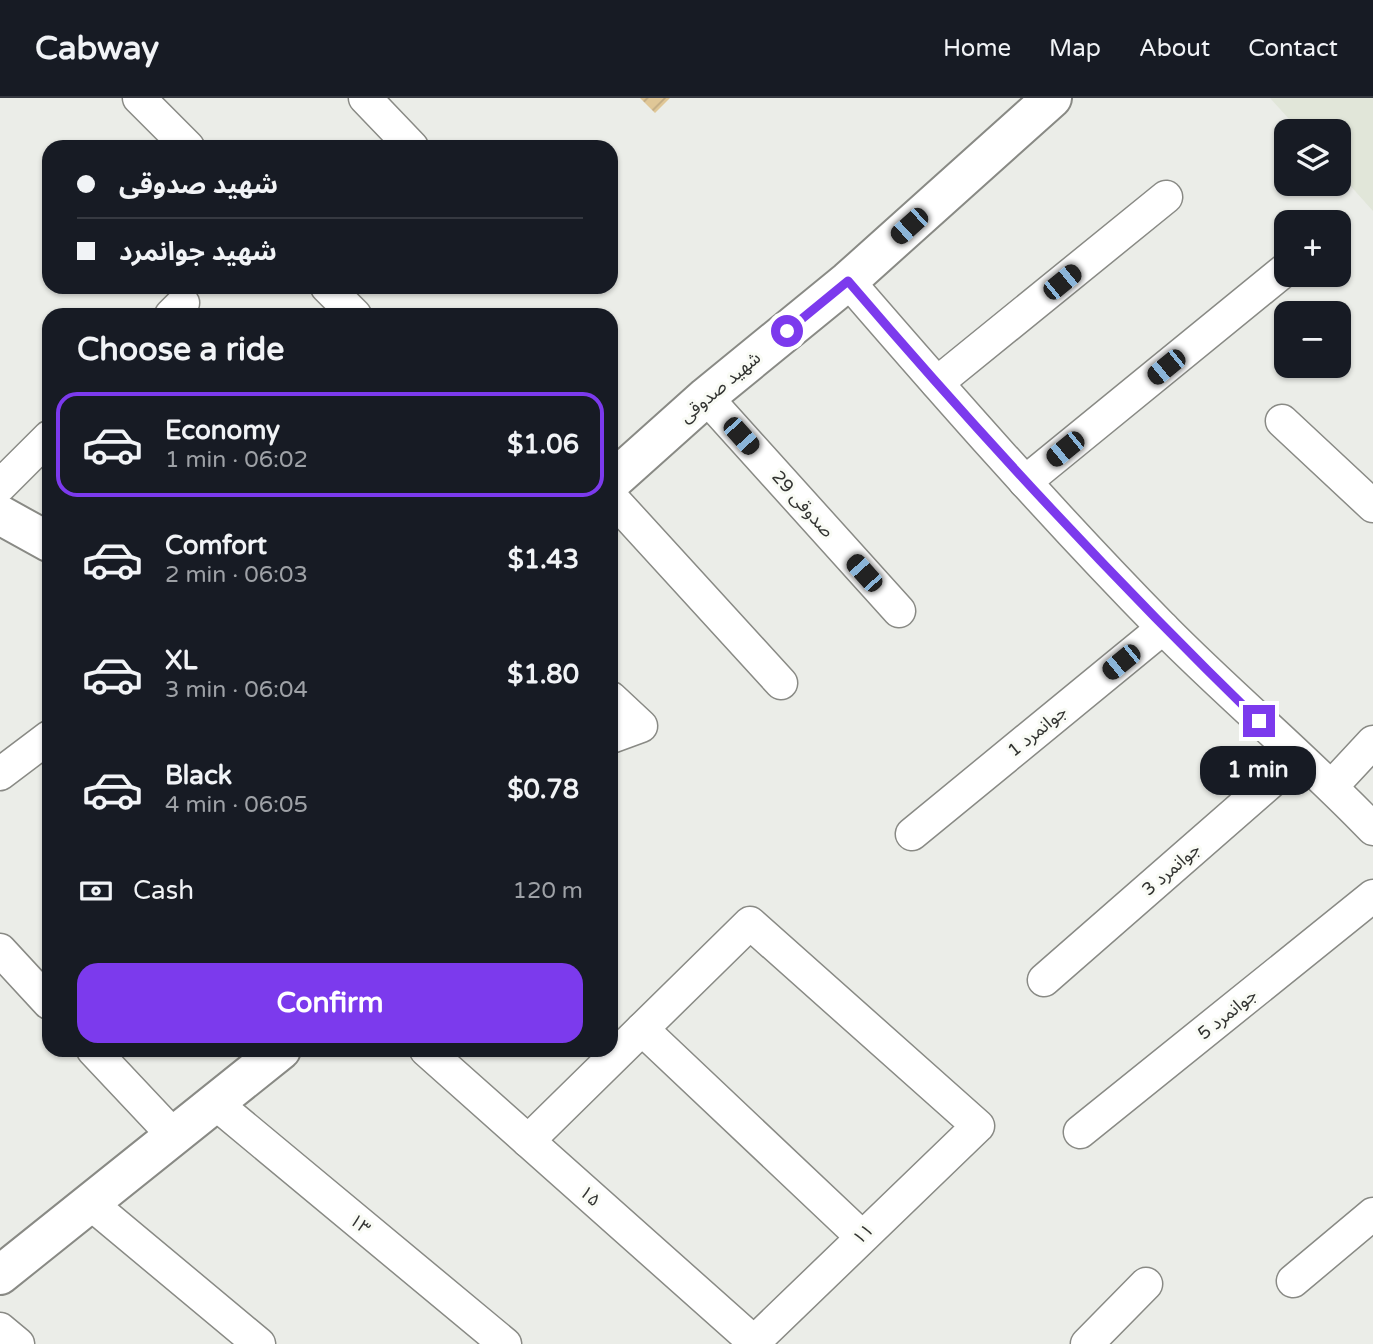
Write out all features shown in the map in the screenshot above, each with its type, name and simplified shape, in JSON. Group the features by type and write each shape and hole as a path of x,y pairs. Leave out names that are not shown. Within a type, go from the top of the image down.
{"main road":[{"name":"شهید صدوقی","path":"618,476 706,397 848,281 1052,98"},
{"path":"0,515 42,538"},
{"path":"0,1275 272,1057"}],"street":[{"path":"139,98 181,140"},
{"path":"365,98 405,140"},
{"path":"937,383 1166,197"},
{"path":"1025,482 1274,279"},
{"path":"848,281 1025,482 1163,628 1298,758 1332,786 1373,829"},
{"path":"334,294 348,308"},
{"name":"صدوقی 29","path":"706,397 899,611"},
{"path":"1282,421 1373,506"},
{"path":"0,486 42,444"},
{"path":"618,504 781,683"},
{"name":"جوانمرد 1","path":"912,834 1163,628"},
{"path":"618,705 641,726 618,734"},
{"path":"0,774 42,742"},
{"path":"1332,786 1373,742"},
{"name":"جوانمرد 3","path":"1044,980 1298,758"},
{"name":"جوانمرد 5","path":"1080,1132 1373,896"},
{"name":"۱۱","path":"642,1029 750,923 978,1126 753,1343"},
{"path":"0,950 42,995"},
{"path":"618,1053 642,1029 861,1236"},
{"path":"100,1057 174,1136"},
{"name":"۱۵","path":"434,1057 753,1343"},
{"path":"528,1141 614,1057"},
{"name":"۱۳","path":"215,1103 505,1344"},
{"path":"90,1203 259,1344"},
{"path":"1293,1281 1373,1214"},
{"path":"1087,1344 1146,1284"},
{"path":"0,1329 18,1344"}],"shaded area":[{"path":"640,98 670,98 655,113"},
{"path":"1270,98 1373,98 1373,211 1351,186 1351,119 1289,119"}],"route":[{"path":"787,331 848,281 1025,482 1163,628 1259,721"}]}
